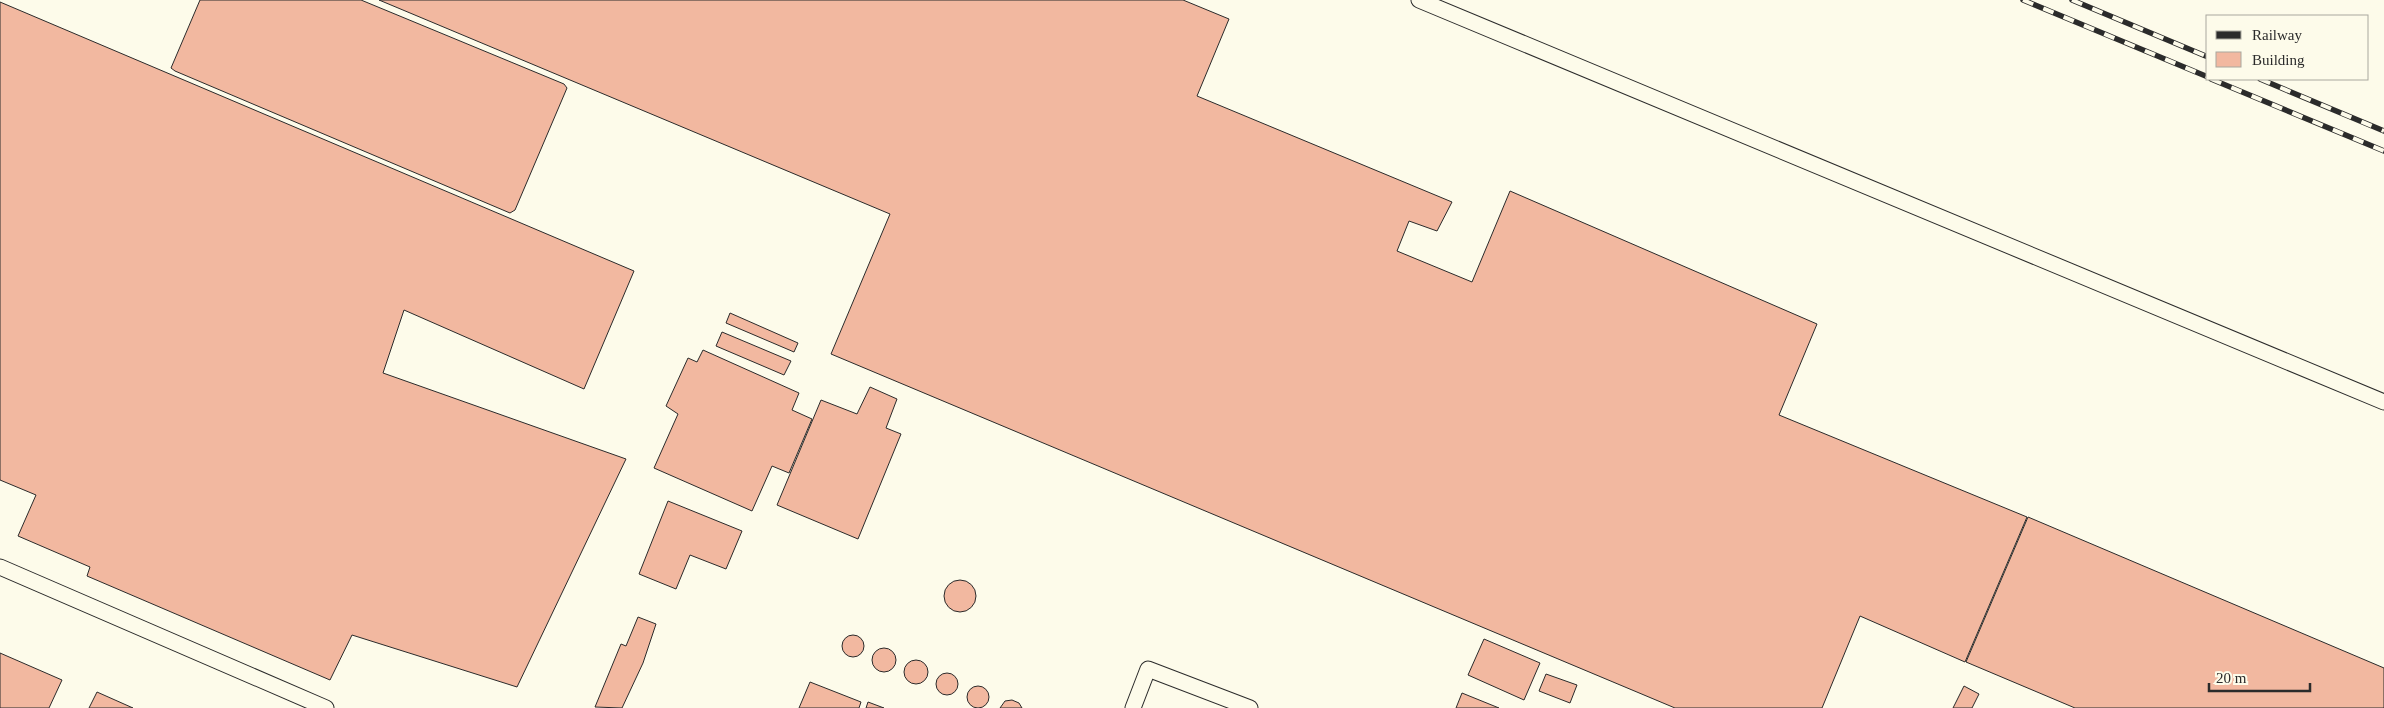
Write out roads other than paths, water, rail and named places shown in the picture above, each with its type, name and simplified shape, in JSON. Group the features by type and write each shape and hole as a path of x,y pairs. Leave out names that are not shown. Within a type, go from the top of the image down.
{"lane":[{"path":"1419,0 2384,402"},
{"path":"0,567 326,708"},
{"path":"1133,708 1148,668 1250,708"}],"railway":[{"path":"2023,0 2206,76"},
{"path":"2072,0 2206,56"},
{"path":"2213,80 2384,151"},
{"path":"2262,80 2384,131"}]}
